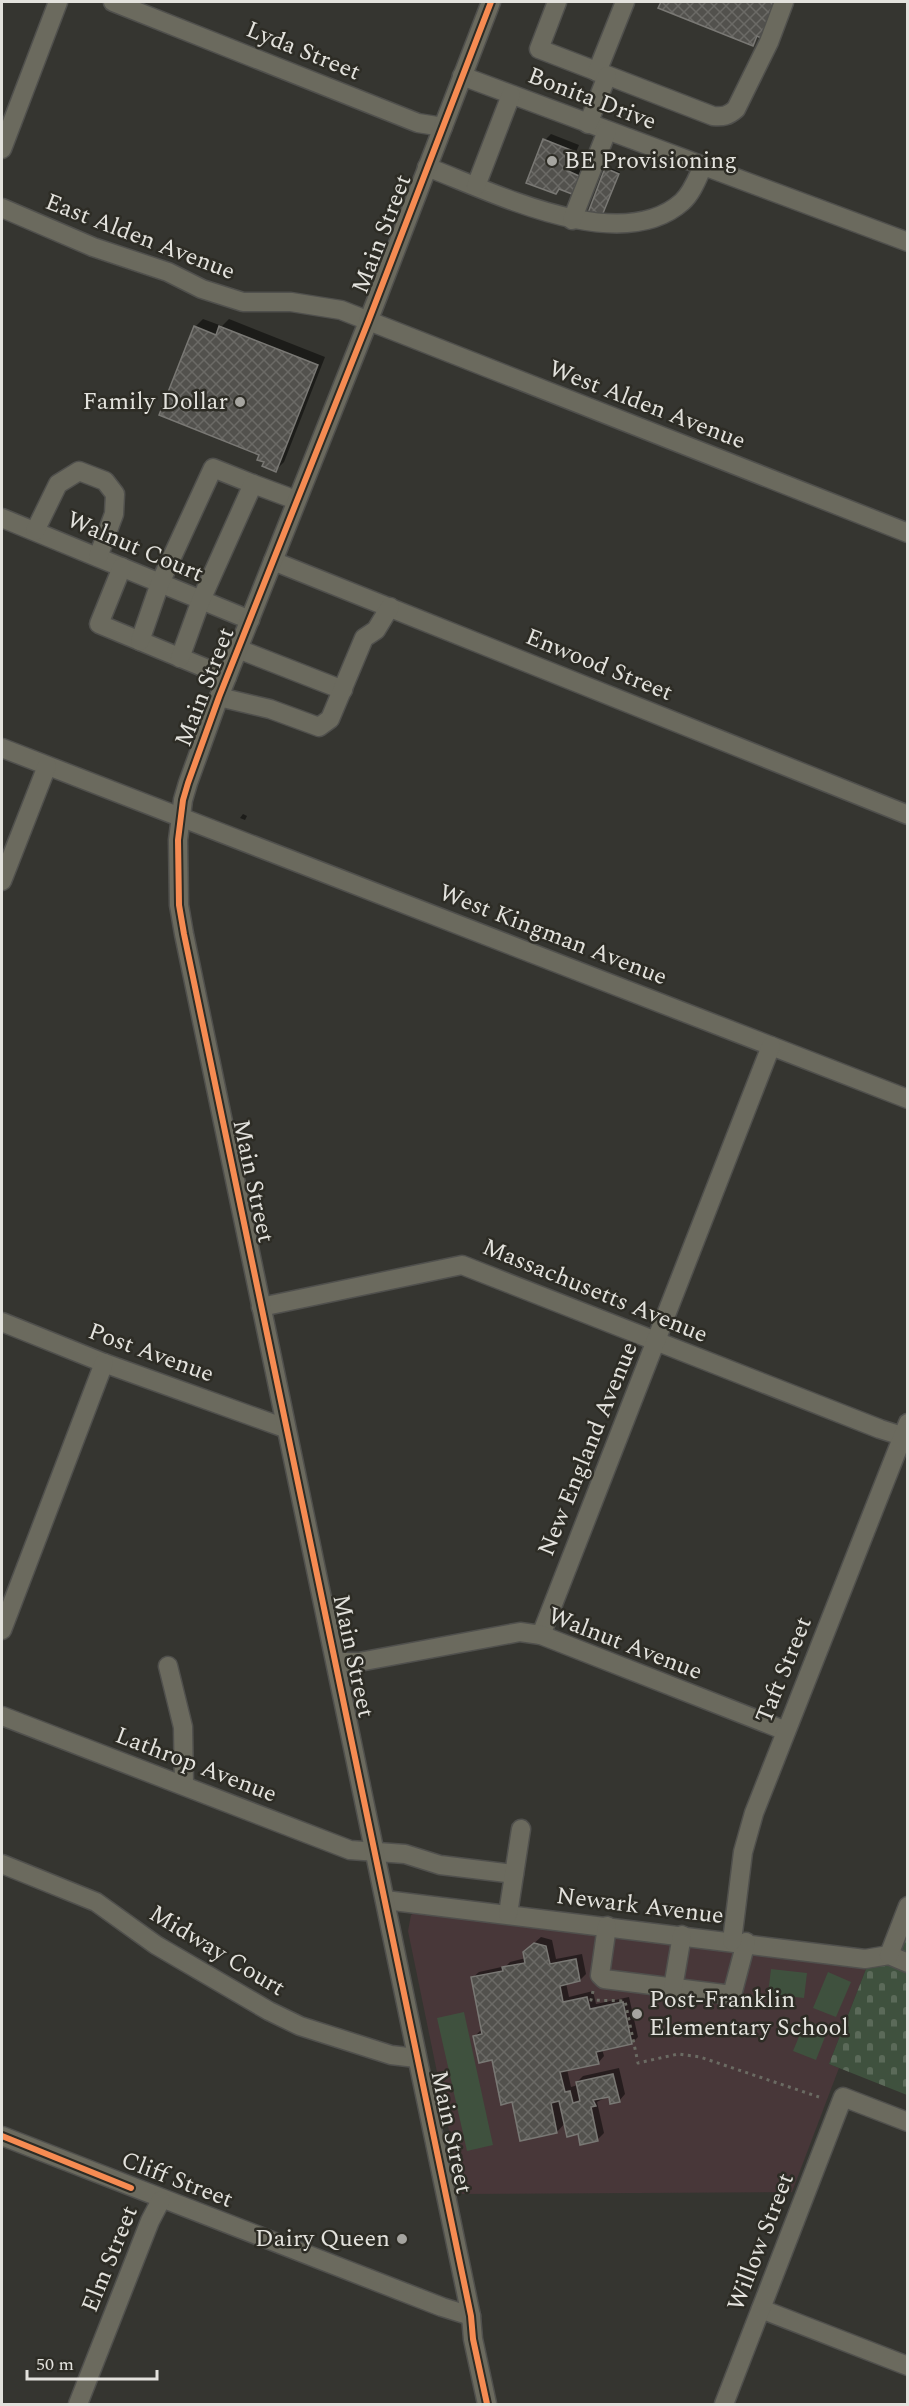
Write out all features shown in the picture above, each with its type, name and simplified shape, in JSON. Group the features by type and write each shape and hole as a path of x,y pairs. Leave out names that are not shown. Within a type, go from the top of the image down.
{"street":[{"path":"2,149 57,2"},
{"name":"Lyda Street","path":"113,2 418,123 443,127"},
{"name":"Main Street","path":"487,2404 337,1662 285,1428 179,905 178,840 188,783 219,696 368,322 491,2"},
{"path":"557,2 539,49 713,116 729,115 736,109 769,42 784,2"},
{"path":"588,124 625,2"},
{"name":"Bonita Drive","path":"462,76 908,242"},
{"path":"476,186 511,94"},
{"path":"572,220 607,131"},
{"path":"427,167 572,220 593,223 628,223 652,219 672,210 691,191 703,166"},
{"name":"East Alden Avenue","path":"2,208 93,246 168,272 202,289 243,302 291,302 341,310 368,322"},
{"name":"West Alden Avenue","path":"368,322 908,532"},
{"path":"140,641 160,583 213,468 296,500"},
{"path":"35,531 58,484 79,471 105,481 115,494 114,514 98,557"},
{"path":"180,658 201,600 253,484"},
{"name":"Walnut Court","path":"2,518 249,620"},
{"name":"Enwood Street","path":"273,561 908,815"},
{"path":"122,567 99,624 227,677"},
{"path":"219,696 270,709 319,727 330,719 364,638 376,630 390,607"},
{"path":"238,649 343,690"},
{"name":"West Kingman Avenue","path":"2,748 908,1099"},
{"path":"2,881 47,766"},
{"name":"New England Avenue","path":"541,1635 771,1046"},
{"name":"Massachusetts Avenue","path":"261,1307 462,1265 656,1342 905,1430"},
{"name":"Post Avenue","path":"2,1322 285,1428"},
{"path":"2,1630 104,1362"},
{"name":"Taft Street","path":"673,1988 732,1995 739,1942 743,1852 754,1813 905,1430"},
{"name":"Walnut Avenue","path":"337,1662 359,1662 520,1632 541,1635 786,1731"},
{"path":"168,1666 183,1727 184,1785"},
{"name":"Lathrop Avenue","path":"2,1716 350,1850 405,1854 440,1864 514,1874"},
{"path":"508,1914 521,1829"},
{"name":"Midway Court","path":"2,1864 96,1902 156,1945 269,2011 300,2026 391,2055 416,2058"},
{"name":"Newark Avenue","path":"385,1900 866,1959 889,1955"},
{"path":"908,1906 889,1955 908,1963"},
{"path":"607,1926 601,1977 673,1988 682,1935"},
{"name":"Willow Street","path":"724,2404 843,2097 908,2122"},
{"name":"Cliff Street","path":"2,2136 161,2200 471,2316"},
{"name":"Elm Street","path":"78,2404 150,2221 161,2200"},
{"path":"761,2309 908,2366"}],"path":[{"path":"593,1988 591,2000 626,2001 638,2062 678,2054 700,2057 819,2097"}],"shaded area":[{"name":"Post-Franklin Elementary School","path":"420,1909 868,1964 829,2064 839,2068 792,2192 462,2194 408,1931 411,1915"}],"green space":[{"path":"907,1934 907,2095 829,2064 868,1964 895,1966"},
{"path":"771,1969 807,1973 804,1998 768,1994"},
{"path":"828,1972 851,1982 836,2017 813,2008"},
{"path":"464,2012 493,2145 467,2151 437,2018"},
{"path":"806,2020 828,2029 816,2060 793,2051"}],"building":[{"path":"661,2 775,2 765,40 757,36 753,46 658,8"},
{"name":"BE Provisioning","path":"543,139 573,151 566,170 579,176 572,194 559,189 556,194 526,183"},
{"path":"605,168 619,174 601,218 588,213"},
{"path":"194,326 216,335 219,326 318,365 276,472 262,466 264,462 257,460 259,455 159,415"},
{"path":"534,1943 546,1946 550,1964 576,1959 580,1981 560,1986 563,2002 587,1997 590,2009 623,2002 632,2044 596,2052 599,2064 560,2072 565,2092 570,2091 573,2103 580,2101 576,2082 613,2074 620,2102 610,2104 609,2097 593,2100 596,2106 591,2107 598,2141 580,2145 578,2134 567,2137 559,2101 551,2103 557,2133 520,2141 512,2102 501,2105 492,2060 479,2063 473,2036 482,2034 471,1977 503,1971 502,1967 525,1963 523,1952"}],"cycle path":[{"path":"487,2404 473,2339 471,2316 184,934 179,905 178,840 183,800 219,697 368,322 491,2"},
{"path":"2,2136 131,2188"}],"place":[{"name":"BE Provisioning","path":"552,161"},
{"name":"Family Dollar","path":"240,402"},
{"name":"Post-Franklin Elementary School","path":"637,2014"},
{"name":"Dairy Queen","path":"402,2239"}]}
